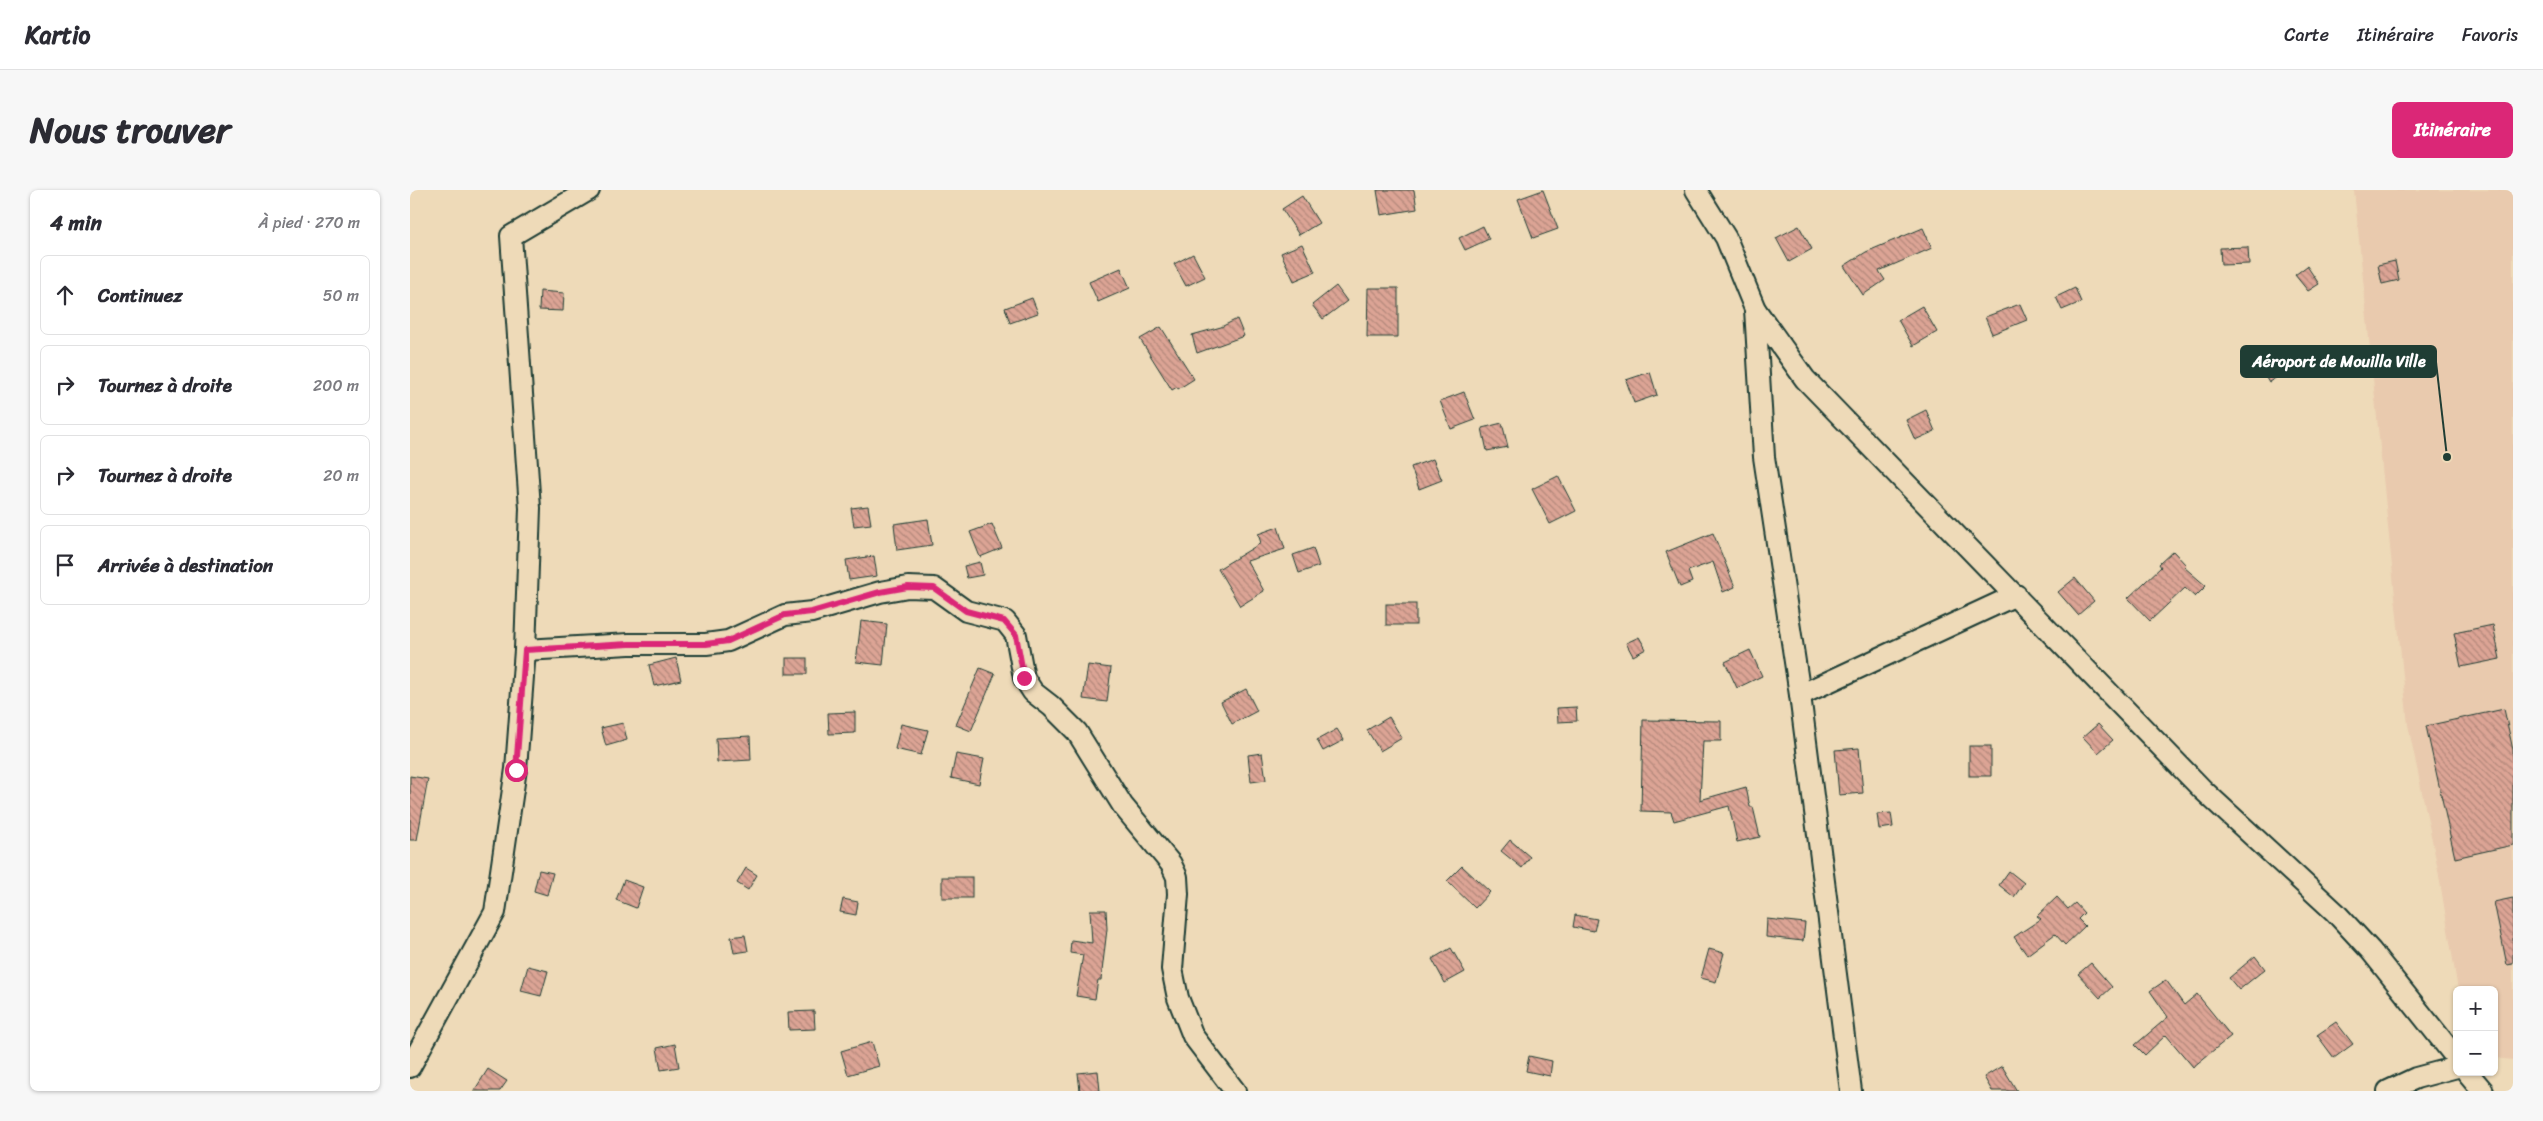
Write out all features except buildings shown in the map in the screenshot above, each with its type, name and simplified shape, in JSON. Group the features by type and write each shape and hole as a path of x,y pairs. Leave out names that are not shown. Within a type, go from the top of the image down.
{"street":[{"path":"410,1067 495,912 516,770 525,650 530,508 510,236 589,190"},
{"path":"1696,190 1726,238 1755,309 1805,379 2203,790 2335,912 2371,951 2453,1054"},
{"path":"1755,309 1764,457 1800,695 1851,1091"},
{"path":"525,650 629,644 706,644 728,641 785,615 812,612 880,592 908,587 934,588 966,611 1004,621 1016,635 1024,678 1034,692 1077,732 1123,806 1171,864 1177,877 1178,894 1172,969 1178,998 1193,1036 1235,1091"},
{"path":"1800,695 2016,595"},
{"path":"2388,1091 2416,1078 2453,1068"},
{"path":"2470,1076 2483,1091"}],"shaded area":[{"path":"2354,190 2513,190 2513,1060 2498,1058 2498,986 2457,986 2437,864 2408,725"}],"place":[{"name":"Aéroport de Mouilla Ville","path":"2447,457"}],"route":[{"path":"516,770 525,650 629,644 706,644 728,641 785,615 812,612 880,592 908,587 934,588 966,611 1004,621 1016,635 1024,678"}]}
